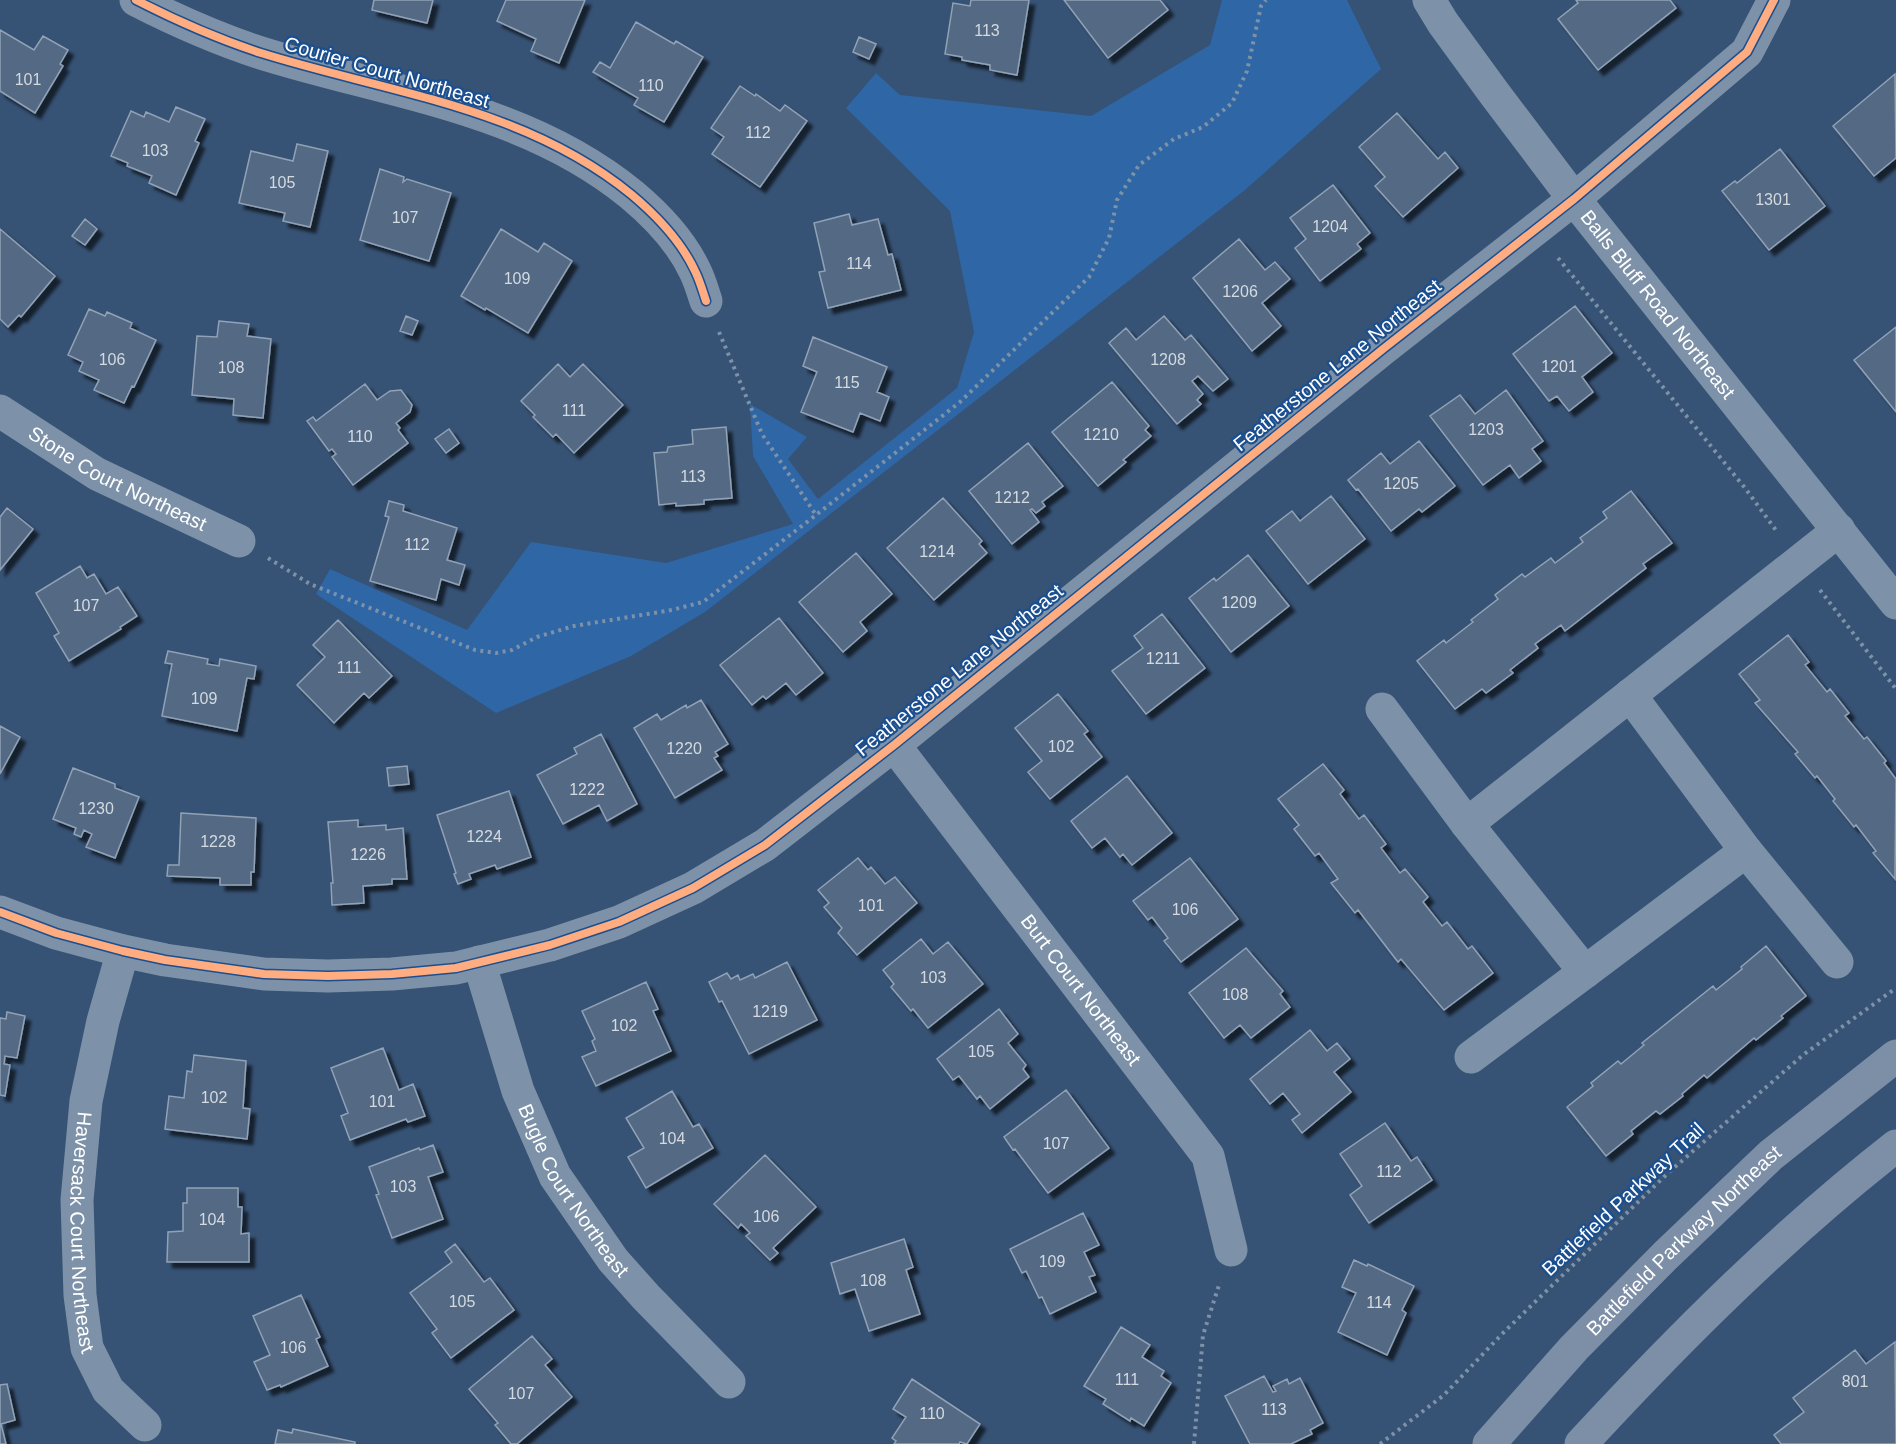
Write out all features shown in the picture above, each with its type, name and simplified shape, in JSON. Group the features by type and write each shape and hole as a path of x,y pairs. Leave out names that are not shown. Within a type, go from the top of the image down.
{"main road":[{"name":"Battlefield Parkway Northeast","path":"1489,1444 1574,1348 1665,1256 1771,1155 1896,1056"},
{"path":"1581,1444 1653,1366 1749,1273 1846,1185 1896,1146"}],"street":[{"name":"Courier Court Northeast","path":"136,0 189,27 262,53 450,103 524,131 572,153 616,182 654,213 679,243 696,272 706,301"},
{"name":"Balls Bluff Road Northeast","path":"1429,0 1487,84 1574,199 1896,603"},
{"name":"Featherstone Lane Northeast","path":"0,912 56,933 165,960 264,974 306,976 392,974 456,968 550,945 619,922 693,888 765,844 894,745 1383,348 1574,199 1747,52 1774,0"},
{"name":"Stone Court Northeast","path":"0,411 97,474 239,541"},
{"path":"1467,824 1839,530"},
{"path":"1630,695 1746,851 1837,962"},
{"path":"1382,709 1467,824 1585,972"},
{"name":"Burt Court Northeast","path":"894,745 1208,1156 1231,1250"},
{"path":"1471,1057 1746,851"},
{"name":"Haversack Court Northeast","path":"123,951 103,1021 86,1101 78,1200 80,1295 87,1348 108,1390 145,1425"},
{"name":"Bugle Court Northeast","path":"479,962 518,1091 555,1176 587,1226 613,1260 646,1298 729,1382"}],"path":[{"path":"1257,0 1261,6"},
{"path":"239,541 310,584 475,650 496,654 512,650 537,637 574,626 672,610 703,602 960,402 1089,277 1109,238 1117,200 1139,165 1174,139 1203,127 1232,103 1247,71 1261,6 1266,0"},
{"path":"1535,229 1745,488 1896,689"},
{"path":"706,301 762,434 816,515"},
{"path":"1194,1444 1203,1335 1231,1250"}],"shaded area":[{"path":"1222,0 1347,0 1381,69 1245,190 705,612 631,656 496,713 316,594 330,569 467,630 531,542 666,563 793,524 753,456 750,404 807,437 788,459 818,499 957,388 974,332 950,211 846,108 876,73 900,95 1091,116 1210,45"}],"building":[{"path":"374,0 433,0 427,23 372,10"},
{"path":"506,0 585,0 559,63 531,51 536,39 497,21"},
{"path":"971,0 1029,0 1017,75 990,70 990,65 945,54 953,3 970,6"},
{"path":"1064,0 1160,0 1168,10 1108,58"},
{"path":"1576,0 1670,0 1676,8 1598,70 1558,19 1578,3"},
{"path":"636,22 674,44 676,41 703,57 664,122 634,105 638,98 593,72 600,62 610,68"},
{"path":"0,30 34,50 43,36 68,50 60,64 63,66 35,113 0,91"},
{"path":"859,37 876,44 869,59 853,52"},
{"path":"1895,74 1896,158 1874,176 1833,126"},
{"path":"740,86 780,111 785,105 807,121 760,187 712,154 724,137 711,128"},
{"path":"176,107 205,119 195,141 199,143 176,195 149,183 152,176 127,166 128,163 111,156 131,111 144,117 146,112 169,122"},
{"path":"1397,113 1438,159 1445,152 1458,168 1403,217 1375,186 1385,177 1359,147"},
{"path":"297,144 328,151 310,227 283,221 285,213 239,203 251,151 293,161"},
{"path":"1780,149 1825,206 1769,250 1722,191 1735,181 1737,183"},
{"path":"380,169 404,177 403,182 407,179 451,193 429,261 360,240"},
{"path":"1333,185 1370,233 1357,244 1361,249 1320,281 1295,248 1306,239 1290,218"},
{"path":"849,214 852,225 878,219 888,255 892,254 901,290 828,308 819,272 825,271 814,223"},
{"path":"85,219 97,229 85,245 72,236"},
{"path":"0,229 55,276 21,317 19,315 8,327 0,319"},
{"path":"501,229 538,252 544,243 572,261 528,333 461,296"},
{"path":"1239,239 1265,270 1275,262 1290,279 1262,303 1281,326 1252,351 1193,278"},
{"path":"1575,306 1612,353 1582,377 1593,392 1569,411 1557,396 1549,401 1513,354"},
{"path":"89,309 105,316 107,312 132,323 130,328 156,340 124,403 94,390 99,380 79,371 83,362 68,355"},
{"path":"406,316 418,321 412,335 400,331"},
{"path":"1164,316 1185,340 1191,335 1228,379 1213,391 1198,376 1192,381 1203,394 1197,400 1201,404 1177,424 1109,343 1126,328 1136,340"},
{"path":"219,321 249,324 247,336 271,339 263,418 233,415 234,399 192,395 197,336 217,337"},
{"path":"1896,327 1896,412 1854,360"},
{"path":"813,337 887,367 877,392 889,397 880,421 860,413 853,432 801,412 817,372 803,366"},
{"path":"558,364 570,377 583,364 623,405 574,453 556,434 553,437 521,401"},
{"path":"1112,382 1149,426 1145,430 1151,436 1098,486 1052,432"},
{"path":"365,384 377,400 390,391 401,390 412,405 410,412 396,423 400,428 398,430 408,443 353,485 332,457 336,454 332,449 329,451 307,421 313,417 316,421"},
{"path":"1506,390 1543,441 1532,449 1541,461 1519,478 1510,465 1483,485 1430,416 1460,395 1475,414"},
{"path":"726,427 732,498 704,500 704,504 659,505 654,453 667,452 668,447 693,444 692,430"},
{"path":"449,429 459,443 446,453 435,439"},
{"path":"1419,441 1455,486 1422,512 1419,509 1391,531 1358,489 1356,490 1348,480 1381,453 1390,464"},
{"path":"1028,443 1063,486 1042,502 1045,506 1036,513 1030,510 1039,522 1012,544 969,491"},
{"path":"1631,491 1672,543 1643,564 1646,568 1565,631 1561,625 1535,644 1538,648 1510,670 1513,673 1486,693 1482,689 1455,709 1417,661 1444,640 1446,643 1473,622 1471,620 1498,599 1495,595 1522,574 1525,577 1551,558 1555,563 1583,542 1580,538 1607,518 1603,512"},
{"path":"1331,496 1365,539 1308,584 1266,531 1292,511 1300,521"},
{"path":"943,498 982,541 979,544 987,553 934,600 887,548"},
{"path":"389,501 404,505 403,511 457,528 447,560 465,565 459,585 441,579 436,600 370,581 389,517 385,516"},
{"path":"7,508 33,529 0,570 0,517"},
{"path":"856,553 892,594 860,622 867,631 843,652 799,602"},
{"path":"1248,555 1289,606 1231,652 1189,598 1214,578 1216,581"},
{"path":"80,566 87,578 94,574 106,594 118,587 137,616 120,627 121,629 69,661 54,636 59,633 36,593"},
{"path":"1162,614 1205,668 1146,714 1112,671 1143,648 1134,636"},
{"path":"779,618 823,673 796,695 786,683 766,699 763,696 752,705 720,665"},
{"path":"338,620 392,676 369,698 364,693 334,723 297,685 325,657 313,645"},
{"path":"1788,635 1809,662 1805,665 1827,692 1830,689 1849,713 1845,716 1864,739 1867,737 1886,761 1884,763 1896,779 1895,879 1873,853 1876,851 1856,825 1854,827 1833,801 1835,799 1817,776 1815,778 1795,754 1798,752 1755,703 1760,700 1739,674"},
{"path":"168,651 208,659 207,664 219,666 220,659 256,666 254,679 247,678 237,731 162,716 172,664 165,663"},
{"path":"1058,694 1088,731 1084,734 1102,757 1050,799 1028,772 1042,761 1015,728"},
{"path":"701,700 728,744 715,752 718,756 714,758 722,770 675,798 634,728 657,714 661,720 686,705 687,708"},
{"path":"0,726 20,737 0,774"},
{"path":"601,734 637,804 607,821 599,805 563,824 537,775 577,754 574,748"},
{"path":"1323,764 1344,790 1340,794 1359,819 1364,815 1386,844 1381,848 1400,873 1405,869 1428,897 1423,902 1442,926 1447,922 1468,949 1472,946 1493,973 1444,1010 1401,959 1398,962 1358,910 1355,913 1331,883 1338,879 1319,853 1315,856 1294,829 1299,825 1278,799"},
{"path":"407,766 409,784 389,786 387,768"},
{"path":"73,768 115,784 115,788 139,797 115,858 86,847 92,834 84,830 81,837 74,834 76,828 53,819"},
{"path":"1127,776 1172,833 1132,865 1123,854 1120,857 1105,838 1092,848 1071,821"},
{"path":"509,791 531,857 497,869 495,865 469,874 471,879 458,884 437,815"},
{"path":"181,813 256,818 254,872 251,872 251,885 220,885 220,878 167,876 168,865 179,865"},
{"path":"358,820 358,827 386,825 386,830 403,828 407,879 392,879 392,884 363,886 364,903 332,905 331,883 333,883 328,822"},
{"path":"858,858 868,870 871,867 885,884 895,877 917,903 857,955 838,933 842,928 824,907 829,903 818,890"},
{"path":"1190,858 1238,919 1181,962 1164,941 1168,938 1152,917 1148,920 1133,901"},
{"path":"921,939 933,954 948,942 983,984 928,1028 891,987 894,984 883,970"},
{"path":"1766,946 1806,996 1781,1016 1783,1018 1756,1040 1754,1038 1707,1078 1704,1075 1660,1114 1656,1111 1631,1131 1633,1134 1606,1156 1567,1107 1593,1086 1591,1083 1618,1061 1621,1064 1644,1045 1642,1043 1713,986 1716,990"},
{"path":"1246,948 1283,991 1280,994 1290,1007 1251,1038 1240,1025 1224,1038 1189,993"},
{"path":"787,962 817,1020 749,1054 722,1001 719,1002 709,982 727,973 731,979 738,975 740,980 753,974 755,978"},
{"path":"646,982 658,1009 653,1011 671,1051 596,1086 582,1057 596,1051 592,1041 595,1039 582,1011"},
{"path":"999,1009 1018,1034 1008,1043 1026,1065 1023,1069 1029,1077 990,1109 980,1096 977,1099 959,1076 953,1080 937,1059"},
{"path":"7,1012 25,1016 17,1058 5,1056 4,1064 10,1065 5,1096 0,1095 0,1018 6,1019"},
{"path":"1310,1030 1327,1051 1337,1043 1350,1059 1334,1072 1351,1092 1302,1133 1292,1120 1300,1114 1283,1093 1270,1104 1250,1079"},
{"path":"383,1048 399,1090 413,1084 425,1116 408,1122 406,1119 350,1140 341,1116 348,1113 331,1068"},
{"path":"194,1055 246,1061 243,1108 250,1109 247,1139 165,1129 169,1096 184,1098 187,1071 192,1072"},
{"path":"1066,1090 1109,1148 1048,1193 1004,1137"},
{"path":"672,1091 693,1127 699,1124 713,1148 646,1188 628,1157 644,1148 626,1118"},
{"path":"1385,1123 1411,1161 1417,1157 1432,1180 1369,1223 1350,1195 1362,1186 1340,1154"},
{"path":"433,1145 443,1172 428,1177 443,1219 392,1238 376,1195 379,1194 369,1167"},
{"path":"765,1155 816,1207 773,1248 778,1253 770,1260 746,1236 750,1233 741,1224 738,1228 714,1204"},
{"path":"187,1188 238,1188 238,1207 242,1207 241,1234 249,1233 249,1262 167,1262 168,1232 183,1231 183,1203 187,1203"},
{"path":"1083,1213 1099,1245 1084,1252 1095,1275 1089,1277 1096,1292 1050,1314 1042,1297 1039,1298 1026,1271 1022,1273 1010,1249"},
{"path":"904,1239 913,1267 906,1270 920,1314 869,1331 855,1289 840,1294 831,1263"},
{"path":"455,1244 484,1282 490,1278 514,1310 451,1358 432,1333 437,1329 410,1293 452,1262 445,1252"},
{"path":"1354,1260 1367,1266 1368,1264 1414,1286 1402,1310 1406,1313 1387,1355 1338,1332 1356,1293 1342,1287"},
{"path":"301,1295 320,1337 316,1339 328,1366 281,1387 280,1385 267,1390 254,1362 270,1355 253,1316"},
{"path":"1121,1327 1150,1345 1142,1357 1164,1371 1161,1376 1171,1383 1144,1426 1131,1418 1130,1421 1103,1404 1106,1399 1084,1386"},
{"path":"532,1336 552,1359 545,1365 572,1397 517,1444 511,1444 495,1425 498,1423 469,1389"},
{"path":"1895,1342 1896,1444 1781,1444 1774,1435 1804,1412 1793,1398 1855,1350 1866,1364"},
{"path":"1264,1376 1273,1392 1276,1391 1273,1386 1287,1379 1289,1384 1300,1378 1323,1423 1310,1430 1312,1434 1291,1444 1250,1444 1225,1396"},
{"path":"912,1379 980,1424 967,1444 960,1442 959,1444 894,1444 896,1441 892,1438 906,1417 893,1409"},
{"path":"7,1384 15,1420 1,1424 6,1444 0,1444 0,1385"},
{"path":"293,1429 355,1442 355,1444 275,1444 278,1430 292,1433"}],"cycle path":[{"path":"136,0 245,48 454,106 547,141 591,165 632,195 668,230 689,260 706,301"},
{"path":"0,912 56,933 165,960 264,974 328,976 392,974 456,968 550,945 619,922 693,888 765,845 894,745 1383,349 1574,199 1747,52 1774,0"}]}
